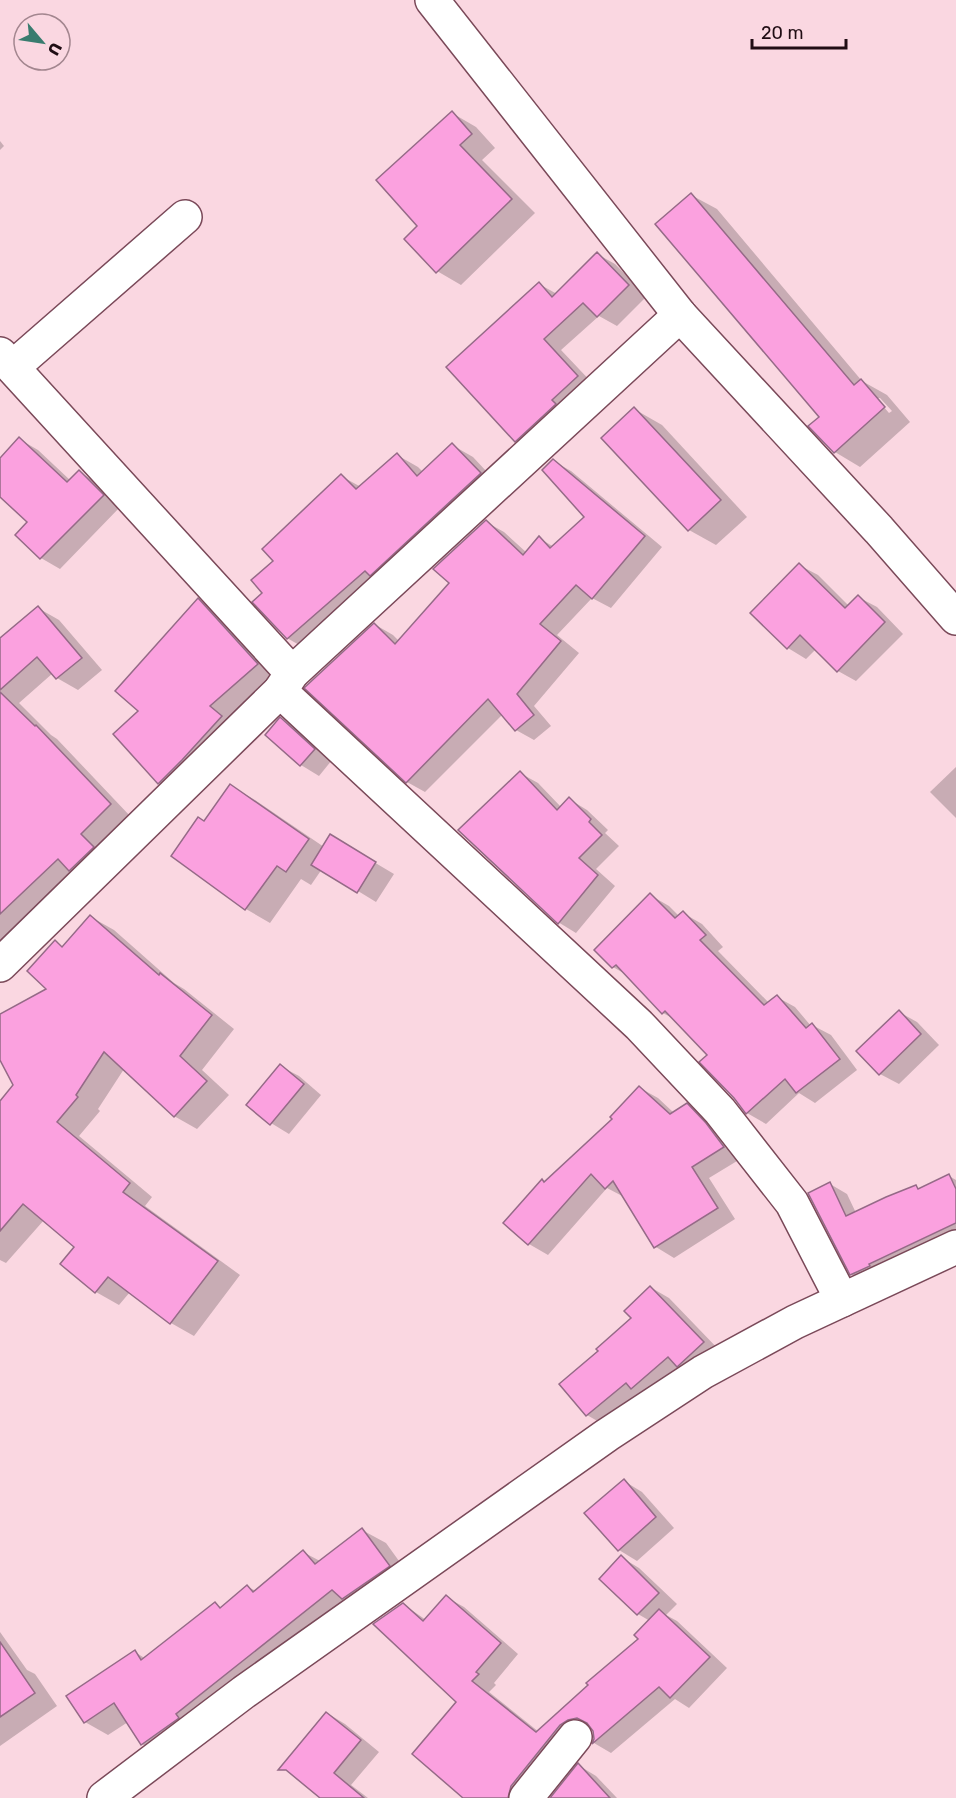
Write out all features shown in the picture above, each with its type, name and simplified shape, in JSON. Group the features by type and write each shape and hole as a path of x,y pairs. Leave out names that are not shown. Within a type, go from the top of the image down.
{"street":[{"path":"432,0 680,315 879,530 956,618"},
{"path":"184,217 6,361 286,682 639,1025 712,1102 792,1203 842,1300"},
{"path":"0,966 286,682 680,315"},
{"path":"104,1798 244,1692 607,1435 703,1372 795,1322 956,1246"},
{"path":"526,1798 574,1737"}],"building":[{"path":"452,111 472,134 460,145 512,199 436,273 404,239 417,226 376,180"},
{"path":"691,193 854,385 861,379 885,407 834,453 808,426 819,417 655,224"},
{"path":"597,252 629,285 597,317 583,303 544,339 578,376 552,400 556,404 515,442 446,367 539,282 552,297"},
{"path":"634,407 721,500 688,531 601,438"},
{"path":"19,437 67,482 79,470 104,495 40,559 15,535 27,522 0,497 0,458"},
{"path":"452,443 481,473 370,576 365,571 287,639 252,602 262,593 251,580 273,561 262,549 341,474 356,489 397,453 417,476"},
{"path":"553,459 645,536 592,599 576,585 540,624 561,641 517,694 534,715 515,731 488,699 406,783 304,688 374,623 395,644 449,583 433,569 486,520 523,555 539,536 550,548 584,517 542,470"},
{"path":"799,563 845,608 858,595 885,622 837,672 800,635 787,649 750,613"},
{"path":"198,598 258,664 210,706 222,716 158,784 113,734 138,711 115,691"},
{"path":"38,606 82,658 56,679 37,657 0,690 0,638"},
{"path":"0,692 36,725 111,804 81,834 94,847 69,871 58,859 0,914"},
{"path":"280,717 315,749 300,766 265,735"},
{"path":"520,771 557,810 569,797 591,819 589,822 602,835 579,858 598,875 558,924 458,830"},
{"path":"230,784 309,839 286,872 277,866 245,910 171,856 198,817 204,821"},
{"path":"330,834 376,862 357,893 311,865"},
{"path":"650,893 675,918 683,911 706,935 700,940 764,1005 777,995 806,1028 812,1023 840,1059 796,1093 785,1079 746,1114 734,1098 699,1062 707,1055 665,1011 662,1014 616,965 612,968 594,950"},
{"path":"90,915 159,975 160,973 212,1015 180,1056 207,1081 174,1117 104,1052 76,1095 78,1097 57,1122 130,1183 123,1192 218,1261 170,1324 108,1277 95,1293 60,1264 74,1247 23,1204 0,1231 0,1101 13,1085 0,1060 0,1014 46,989 27,971 55,940 62,947"},
{"path":"899,1010 921,1034 879,1075 856,1051"},
{"path":"280,1064 304,1084 270,1125 246,1105"},
{"path":"639,1086 670,1114 687,1103 724,1147 692,1167 718,1208 654,1248 613,1181 605,1189 591,1174 528,1245 503,1223 542,1179 544,1182 612,1119 610,1117"},
{"path":"949,1174 956,1189 956,1223 850,1275 808,1193 830,1182 846,1216 886,1197 916,1185 918,1189"},
{"path":"650,1286 704,1342 677,1367 668,1357 631,1389 626,1383 586,1416 559,1384 598,1351 596,1349 631,1318 624,1311"},
{"path":"624,1479 656,1517 618,1551 584,1513"},
{"path":"362,1528 390,1566 342,1599 332,1590 176,1714 179,1718 141,1745 114,1703 84,1723 66,1696 135,1650 141,1660 215,1602 220,1608 247,1585 253,1592 303,1550 315,1564"},
{"path":"621,1555 659,1593 637,1615 599,1579"},
{"path":"446,1595 501,1643 476,1672 479,1674 472,1681 536,1732 588,1685 586,1683 638,1639 634,1635 659,1609 710,1657 670,1698 659,1687 592,1744 593,1731 587,1723 577,1718 560,1725 511,1786 508,1798 463,1798 412,1754 456,1702 373,1624 403,1603 423,1621"},
{"path":"0,1642 35,1693 0,1717"},
{"path":"326,1712 361,1740 334,1773 364,1798 320,1798 286,1770 278,1770"},
{"path":"578,1763 610,1798 550,1798"}]}
